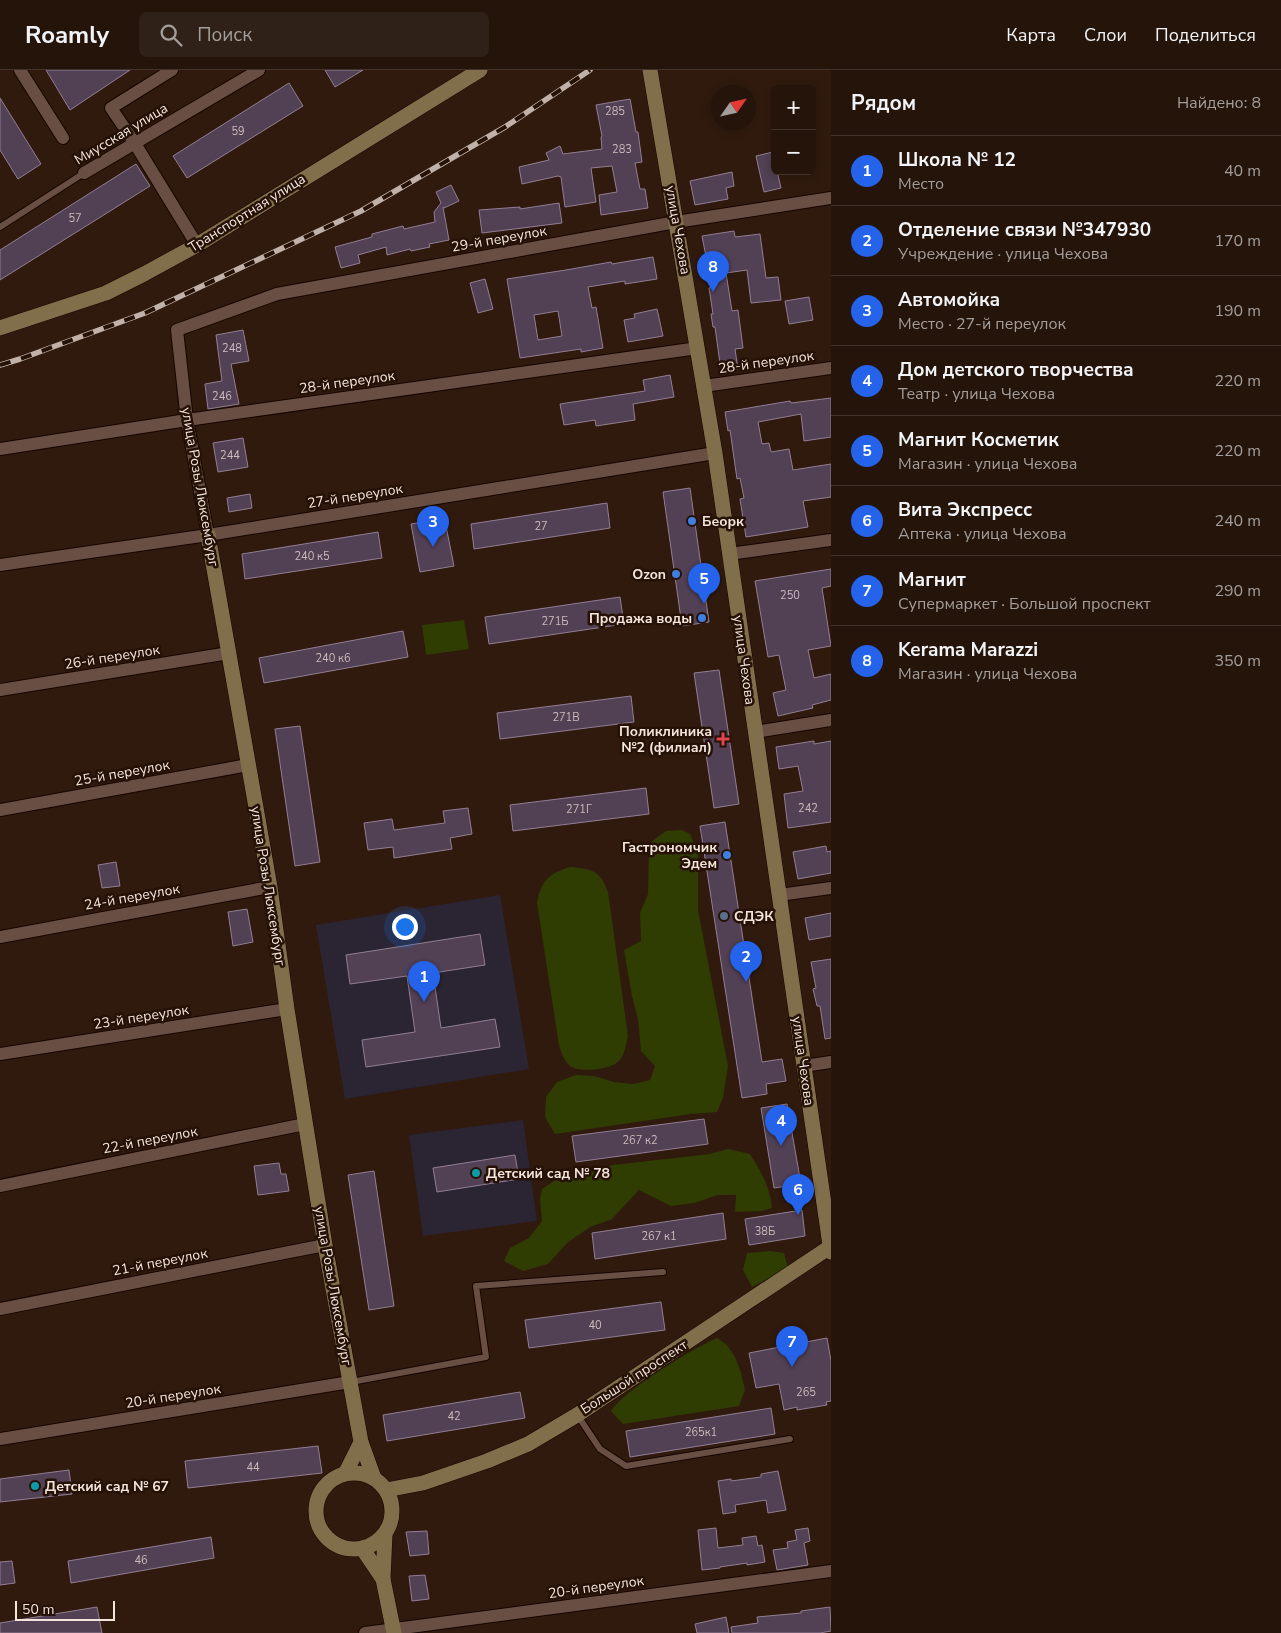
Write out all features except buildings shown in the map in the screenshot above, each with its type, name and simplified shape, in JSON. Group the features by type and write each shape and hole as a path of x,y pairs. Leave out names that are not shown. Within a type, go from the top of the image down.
{"street":[{"path":"20,70 63,138"},
{"path":"172,70 111,108 198,245"},
{"name":"Миусская улица","path":"84,173 259,70"},
{"name":"Транспортная улица","path":"0,328 106,293 198,245 480,70"},
{"name":"улица Чехова","path":"650,70 715,453 831,1252"},
{"name":"29-й переулок","path":"178,330 277,294 676,222 831,198"},
{"name":"улица Розы Люксембург","path":"178,330 187,420 270,887 287,1009 325,1245 361,1442 374,1478 386,1490 392,1506"},
{"name":"28-й переулок","path":"0,449 187,420 698,348"},
{"name":"28-й переулок","path":"704,386 831,368"},
{"name":"27-й переулок","path":"0,565 208,535 715,453"},
{"path":"729,554 831,540"},
{"name":"26-й переулок","path":"0,690 229,653"},
{"path":"755,732 831,720"},
{"name":"25-й переулок","path":"0,810 248,765"},
{"name":"24-й переулок","path":"0,937 270,887"},
{"path":"779,895 831,888"},
{"name":"23-й переулок","path":"0,1054 287,1009"},
{"path":"804,1066 831,1062"},
{"name":"22-й переулок","path":"0,1186 305,1124"},
{"name":"21-й переулок","path":"0,1309 325,1245"},
{"name":"Большой проспект","path":"386,1490 423,1483 487,1462 528,1444 577,1415 831,1247"},
{"name":"20-й переулок","path":"0,1439 350,1382"},
{"path":"345,1474 361,1442"},
{"path":"374,1478 360,1473 345,1474 326,1486 321,1492 317,1503 316,1513 321,1528 328,1538 337,1545 346,1548 362,1548 378,1541 385,1534 390,1524 392,1506"},
{"name":"Большой проспект","path":"392,1506 423,1483"},
{"path":"385,1534 383,1579 393,1631"},
{"path":"362,1548 383,1579"},
{"name":"20-й переулок","path":"365,1633 393,1631 831,1571"}],"lane":[{"name":"Миусская улица","path":"0,227 84,173"},
{"path":"350,1382 486,1357 476,1286 662,1272"},
{"path":"577,1415 600,1449 626,1466 790,1439"}],"shaded area":[{"path":"500,895 529,1069 345,1099 316,925"},
{"path":"523,1120 537,1221 423,1236 409,1135"}],"green space":[{"path":"464,620 469,649 426,655 422,625"},
{"path":"682,830 690,834 698,853 698,910 728,1066 723,1098 717,1112 691,1114 555,1134 545,1117 546,1097 557,1082 576,1075 594,1076 614,1082 633,1084 650,1080 655,1066 641,1051 638,1019 624,950 641,941 640,913 648,894 649,849 651,842 666,831"},
{"path":"570,867 594,872 602,879 608,892 628,1036 621,1059 609,1067 595,1070 570,1066 564,1059 561,1051 537,903 541,889 547,879 551,875"},
{"path":"728,1149 750,1154 764,1180 772,1208 762,1211 735,1212 736,1195 718,1195 694,1203 671,1206 639,1190 612,1219 590,1227 567,1243 548,1264 523,1271 504,1261 510,1248 529,1238 542,1221 540,1199 542,1189 554,1181 613,1165 710,1154"},
{"path":"770,1251 784,1253 788,1268 752,1287 743,1270 747,1253"},
{"path":"717,1338 727,1345 735,1357 741,1373 745,1390 739,1406 623,1424 611,1411 643,1382 676,1360"}],"railway":[{"path":"0,365 145,313 361,211 505,127 590,70"}],"place":[{"name":"Kerama Marazzi","path":"713,292"},
{"name":"Беорк","path":"692,521"},
{"name":"Автомойка","path":"433,547"},
{"name":"Ozon","path":"676,574"},
{"name":"Магнит Косметик","path":"704,604"},
{"name":"Продажа воды","path":"702,618"},
{"name":"Поликлиника №2 (филиал)","path":"723,739"},
{"name":"Гастрономчик Эдем","path":"727,855"},
{"name":"СДЭК","path":"724,916"},
{"name":"Отделение связи №347930","path":"746,982"},
{"name":"Школа № 12","path":"424,1002"},
{"name":"Дом детского творчества","path":"781,1146"},
{"name":"Детский сад № 78","path":"476,1173"},
{"name":"Вита Экспресс","path":"798,1215"},
{"name":"Магнит","path":"792,1367"},
{"name":"Детский сад № 67","path":"35,1486"}]}
